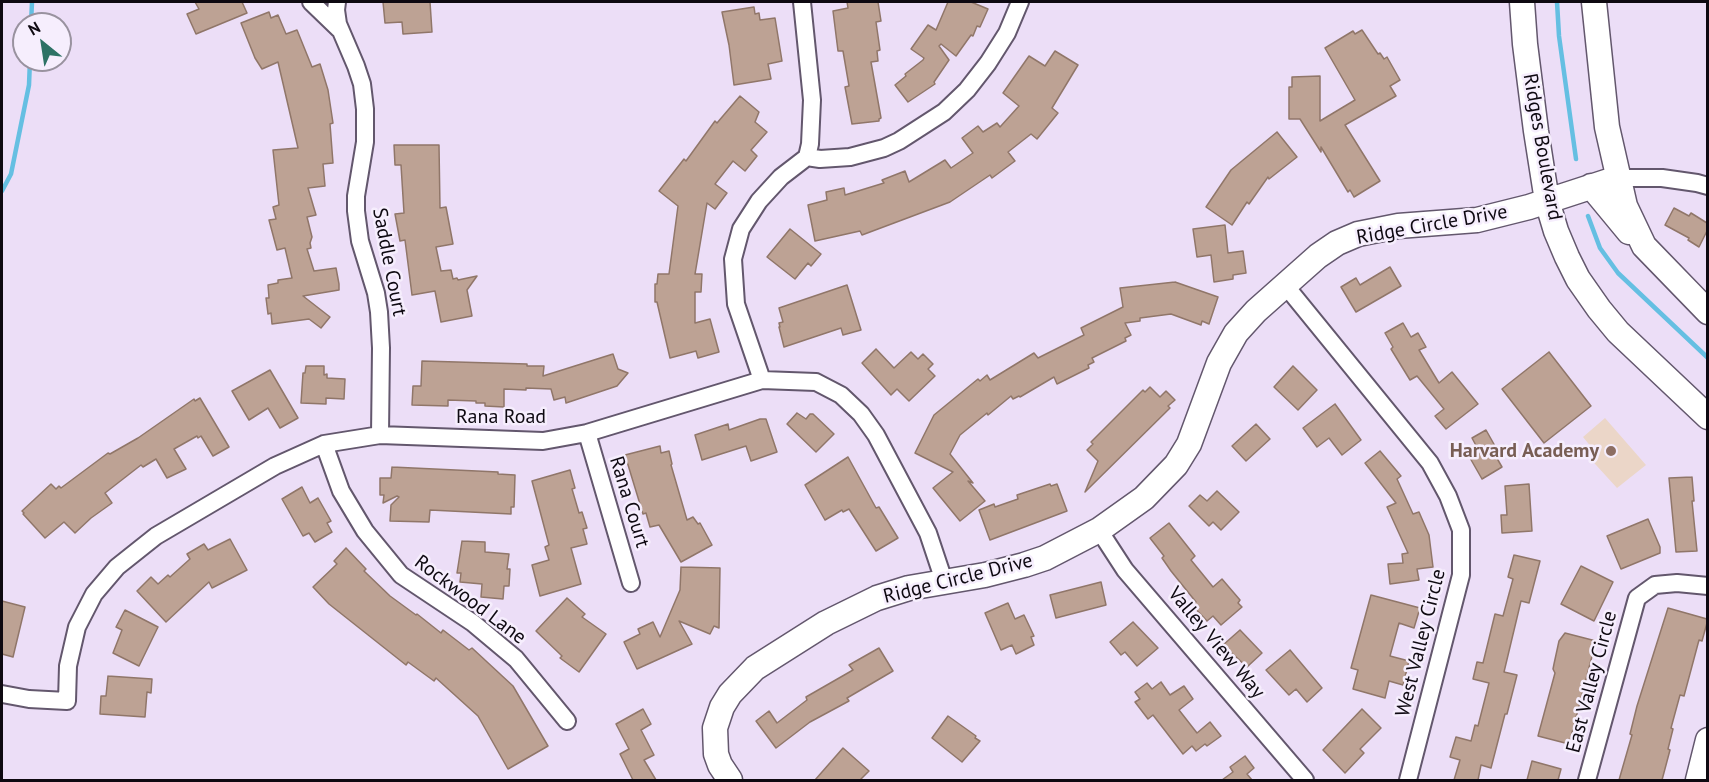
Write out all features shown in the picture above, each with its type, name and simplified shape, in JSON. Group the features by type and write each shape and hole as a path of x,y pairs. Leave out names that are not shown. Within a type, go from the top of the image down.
{"street":[{"name":"Saddle Court","path":"311,2 340,30"},
{"name":"Saddle Court","path":"337,2 336,17 357,66 365,109 365,142 356,196 356,210 360,241 376,293 379,312 380,435"},
{"path":"762,380 736,304 733,274 734,251 741,229 759,201 775,183 807,158 810,144 812,85 802,2"},
{"path":"807,158 849,157 884,148 944,112 967,90 988,63 1006,33 1020,2"},
{"name":"Ridges Boulevard","path":"1522,2 1525,44 1547,201 1567,257 1578,279 1599,309 1640,354 1707,417"},
{"path":"1594,2 1607,127 1618,178 1632,225 1644,246"},
{"path":"1618,178 1662,178 1707,186"},
{"name":"Ridge Circle Drive","path":"730,780 716,754 715,728 722,707 740,682 755,668 826,623 877,598 944,580 985,575 1045,558 1099,530 1144,498 1176,465 1189,444 1219,363 1236,333 1285,285 1318,256 1337,243 1358,234 1398,226 1477,220 1618,178"},
{"path":"1591,186 1623,227 1707,312"},
{"name":"West Valley Circle","path":"1285,285 1430,463 1448,496 1461,530 1461,575 1408,780"},
{"name":"Rana Road","path":"2,694 29,699 68,700 68,666 76,627 94,594 117,567 156,536 275,466 324,444 380,435 543,441 587,433 762,380 816,382 841,395 861,414 876,435 928,533 944,580"},
{"name":"Rana Court","path":"587,433 632,583"},
{"name":"Rockwood Lane","path":"324,444 341,491 365,531 401,575 473,623 516,659 567,721"},
{"name":"Valley View Way","path":"1099,530 1125,570 1305,780"},
{"name":"East Valley Circle","path":"1587,780 1636,598 1655,585 1707,586"},
{"path":"1698,780 1707,740"}],"shaded area":[{"name":"Harvard Academy","path":"1605,418 1646,465 1617,488 1586,454 1592,448 1583,437"}],"building":[{"path":"195,2 242,2 247,13 196,34 187,14 199,9"},
{"path":"383,2 430,2 432,32 403,34 402,22 385,23"},
{"path":"847,2 878,2 881,21 876,22 880,50 877,51 878,61 871,62 881,118 879,121 852,124 845,87 849,86 843,51 838,51 833,11 848,8"},
{"path":"948,2 971,2 988,9 980,27 977,26 973,36 971,35 956,56 941,44 939,46 949,60 934,82 935,84 908,102 895,85 923,60 924,58 911,49 928,25 936,30"},
{"path":"754,7 755,14 759,13 760,20 775,18 782,61 768,64 771,79 734,85 722,12"},
{"path":"269,12 271,18 278,15 286,34 297,30 312,67 320,64 328,90 333,123 330,124 333,163 323,164 325,186 308,188 316,215 307,217 312,237 311,248 307,249 314,271 336,268 339,290 303,296 330,317 321,328 309,319 272,324 271,313 268,314 266,298 269,298 268,285 278,283 278,280 292,278 285,248 277,250 269,220 276,219 273,207 279,205 273,150 298,148 278,62 262,69 241,23"},
{"path":"1362,30 1378,54 1380,53 1384,59 1387,57 1400,80 1390,86 1396,96 1345,125 1380,181 1354,197 1350,190 1348,192 1321,147 1321,152 1300,119 1289,119 1289,87 1292,87 1292,77 1320,76 1320,121 1355,100 1325,48 1353,31 1355,34"},
{"path":"1055,51 1078,65 1052,108 1058,113 1037,139 1031,134 1008,152 1015,161 992,178 990,175 950,202 862,235 860,231 815,241 808,205 827,200 826,192 844,188 845,195 884,183 882,180 905,171 909,182 945,160 951,168 973,153 962,138 978,126 983,132 997,123 1000,127 1019,106 1003,93 1029,56 1045,66"},
{"path":"740,96 759,112 755,122 767,132 751,150 757,156 745,171 733,161 715,184 727,193 715,209 707,203 695,274 702,274 701,292 695,292 695,323 710,319 719,352 698,358 696,351 670,358 657,302 655,302 655,284 657,284 658,274 669,274 678,206 659,191 684,159 686,161 715,121 717,123"},
{"path":"1277,132 1297,157 1269,179 1268,177 1232,225 1206,207 1231,170"},
{"path":"394,145 439,145 440,208 446,207 453,244 436,247 441,271 451,270 453,279 458,280 477,276 467,290 472,316 441,322 435,291 412,295 405,240 400,241 395,214 404,213 401,165 395,165"},
{"path":"1674,208 1689,216 1691,213 1707,223 1707,231 1699,247 1688,240 1689,238 1665,225"},
{"path":"1225,225 1228,253 1243,251 1246,273 1233,275 1233,279 1214,282 1211,255 1197,257 1193,229"},
{"path":"790,229 821,254 811,266 808,263 795,279 767,257"},
{"path":"1390,267 1401,286 1356,312 1341,287 1356,278 1360,285"},
{"path":"1175,282 1218,297 1209,324 1202,321 1201,325 1171,314 1140,318 1140,321 1125,323 1131,335 1125,338 1126,341 1092,358 1094,362 1088,365 1089,368 1057,384 1054,377 1020,397 1013,399 1011,396 960,435 950,454 985,501 960,521 933,488 953,472 915,453 934,415 978,379 980,381 987,375 990,380 1034,353 1038,358 1084,335 1081,328 1123,307 1120,288"},
{"path":"847,285 861,330 843,335 841,328 784,347 779,327 779,323 783,322 779,308"},
{"path":"1403,323 1411,337 1418,333 1426,347 1419,350 1439,383 1452,372 1478,404 1446,429 1435,416 1444,409 1417,376 1410,380 1391,349 1393,347 1385,333"},
{"path":"876,349 894,368 911,352 918,359 923,354 933,364 928,369 935,376 909,401 897,389 891,395 862,363"},
{"path":"1549,352 1591,406 1544,443 1502,389"},
{"path":"613,354 618,369 628,373 617,386 566,403 565,397 554,400 551,389 526,388 526,390 504,389 504,407 485,406 485,403 476,403 476,401 448,400 448,406 412,405 413,386 421,386 422,361 544,366 543,376"},
{"path":"306,366 324,366 324,375 327,374 327,378 345,379 344,399 326,398 326,404 301,403 303,373 305,373"},
{"path":"1293,366 1317,390 1298,410 1274,387"},
{"path":"270,370 298,418 280,428 268,408 249,420 232,391"},
{"path":"1150,387 1160,397 1166,391 1175,400 1168,406 1170,408 1085,492 1098,461 1087,450 1093,444 1091,442 1143,390 1145,392"},
{"path":"200,398 229,447 213,456 201,436 198,438 197,436 174,449 186,469 167,478 156,459 143,467 141,465 105,493 112,503 75,533 64,522 45,538 23,514 22,511 51,484 56,489 59,486 61,488 108,453 138,438 194,399 195,401"},
{"path":"1335,404 1361,440 1342,455 1329,438 1317,447 1303,428"},
{"path":"797,413 806,419 813,414 834,434 816,452 787,424"},
{"path":"766,419 777,452 751,461 746,446 702,460 695,435 728,424 729,430"},
{"path":"1256,424 1270,439 1246,461 1232,446"},
{"path":"1486,430 1495,446 1491,448 1502,467 1482,479 1470,458 1480,453 1472,438"},
{"path":"660,446 661,453 669,451 687,520 693,517 698,524 700,523 712,545 681,562 659,525 650,527 646,513 643,514 625,455"},
{"path":"1380,451 1401,476 1397,479 1413,514 1419,512 1429,535 1433,567 1417,569 1419,580 1390,584 1388,564 1403,563 1402,554 1408,553 1387,507 1396,503 1365,463"},
{"path":"848,457 876,508 879,507 898,538 876,551 849,509 843,512 842,510 825,520 805,485"},
{"path":"392,467 498,472 498,474 515,475 514,507 511,507 511,514 430,510 429,522 390,521 391,505 399,497 383,503 384,495 380,495 380,478 391,478"},
{"path":"570,470 575,488 572,489 579,513 582,512 587,528 583,529 587,544 571,548 581,584 540,596 532,565 549,560 545,547 549,545 532,481"},
{"path":"1692,477 1697,551 1676,552 1669,478"},
{"path":"1050,484 1051,486 1057,484 1067,511 990,540 979,510 1018,499 1017,495"},
{"path":"1529,484 1532,531 1502,533 1501,515 1507,515 1505,486"},
{"path":"302,487 310,503 318,498 331,521 327,523 332,532 315,542 309,533 303,536 282,499"},
{"path":"1217,491 1239,512 1221,530 1213,522 1209,526 1189,506 1200,495 1207,501"},
{"path":"1648,519 1660,547 1660,553 1621,569 1607,536"},
{"path":"1169,523 1195,556 1191,560 1213,587 1222,579 1240,600 1238,603 1242,607 1221,625 1213,616 1207,621 1192,605 1196,602 1171,571 1162,558 1164,556 1150,538"},
{"path":"230,539 247,570 212,588 209,582 166,622 137,591 151,577 158,584 168,575 170,577 190,559 187,554 204,544 208,550"},
{"path":"462,541 485,542 485,552 509,554 507,569 510,569 509,586 504,586 503,599 481,597 482,584 460,582 461,573 457,573"},
{"path":"346,548 366,569 364,571 390,596 441,633 443,630 469,650 472,648 513,686 548,746 508,769 478,716 436,678 434,681 408,662 406,665 329,604 313,587 337,564 334,561"},
{"path":"1514,555 1540,561 1529,603 1521,601 1504,672 1517,675 1507,714 1505,714 1491,768 1481,765 1478,780 1454,780 1460,760 1450,757 1456,737 1471,741 1475,725 1478,726 1489,683 1473,679 1477,662 1483,663 1495,614 1503,616 1513,579 1508,577"},
{"path":"1581,566 1613,582 1594,621 1561,604"},
{"path":"681,567 720,568 719,628 714,626 710,634 679,621 692,644 637,669 624,642 640,634 638,629 653,622 660,637 680,590"},
{"path":"1101,582 1106,605 1056,618 1050,595"},
{"path":"1371,595 1420,608 1414,628 1399,623 1390,656 1409,661 1403,685 1389,681 1385,698 1353,689 1358,670 1351,668"},
{"path":"567,598 585,614 582,617 606,634 579,672 560,658 562,656 536,631"},
{"path":"2,601 25,607 13,657 2,654"},
{"path":"1008,603 1015,619 1024,615 1034,636 1031,637 1034,645 1016,654 1012,645 1001,650 985,613"},
{"path":"1668,608 1707,619 1702,641 1699,640 1684,696 1680,695 1671,728 1673,729 1668,749 1670,750 1662,780 1619,780 1632,735 1630,734 1637,706"},
{"path":"125,610 158,627 139,666 113,653 122,630 116,627"},
{"path":"1133,622 1158,648 1137,666 1125,652 1121,655 1110,642"},
{"path":"1240,630 1262,653 1247,667 1223,645"},
{"path":"1565,633 1596,641 1569,744 1538,736 1555,673 1553,669 1559,641"},
{"path":"879,648 893,671 847,698 849,701 810,722 776,748 756,721 769,711 777,723 807,700 806,697 853,670 849,665"},
{"path":"1290,650 1322,688 1307,702 1296,689 1289,695 1266,670"},
{"path":"108,676 152,679 151,693 147,692 145,717 100,714 101,696 106,696"},
{"path":"1161,682 1170,695 1184,686 1193,699 1179,710 1197,733 1210,722 1221,736 1196,751 1192,746 1183,754 1153,715 1148,719 1135,702 1140,699 1135,692 1147,683 1152,689"},
{"path":"643,709 651,724 641,730 654,755 644,760 656,780 633,780 620,754 629,749 616,724"},
{"path":"1362,709 1381,728 1360,749 1364,753 1345,773 1323,750"},
{"path":"948,716 980,741 962,762 932,738"},
{"path":"843,748 869,771 860,780 815,780"},
{"path":"1245,756 1254,768 1247,774 1252,780 1222,780 1233,772 1230,767"},
{"path":"1532,761 1561,769 1558,780 1527,780"}],"waterway":[{"path":"32,2 32,12"},
{"path":"1557,2 1559,36 1576,159"},
{"path":"2,191 11,174 29,85 30,72"},
{"path":"1588,216 1600,248 1618,273 1708,358"}],"place":[{"name":"Harvard Academy","path":"1611,451"}]}
